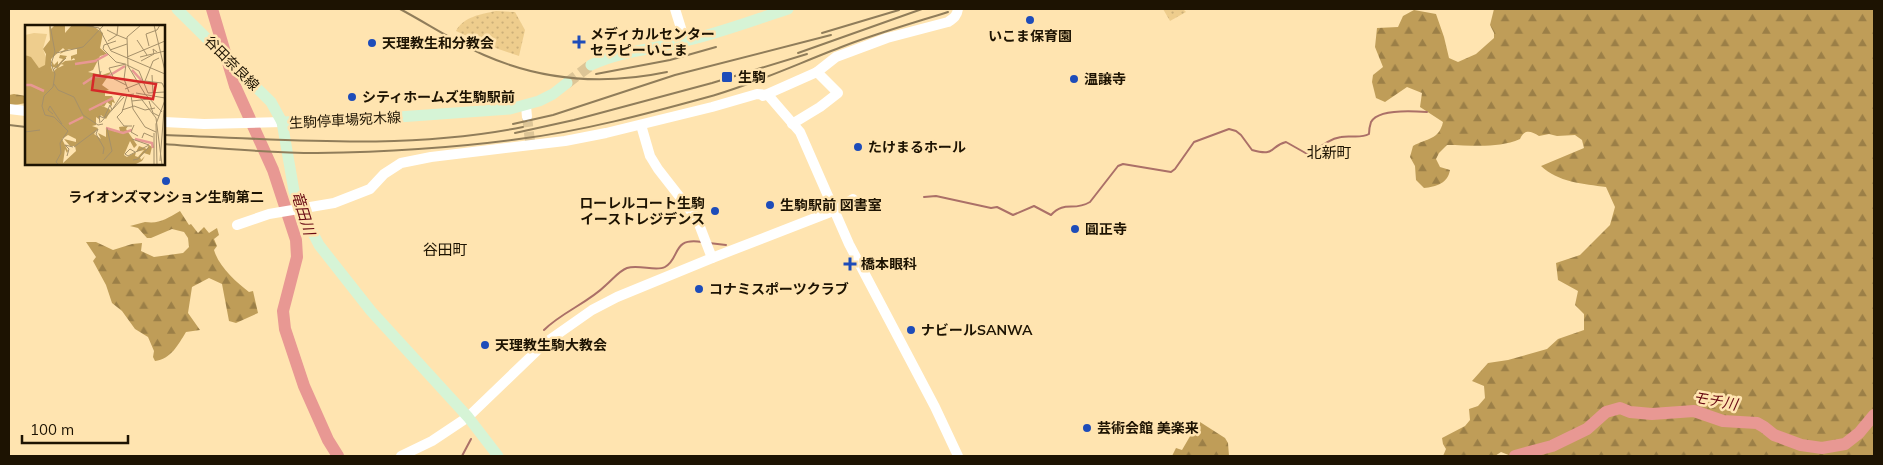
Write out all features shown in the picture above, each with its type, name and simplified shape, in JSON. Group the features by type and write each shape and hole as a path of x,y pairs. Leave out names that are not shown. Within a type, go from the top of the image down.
{"main road":[{"name":"谷田奈良線","path":"177,9 271,102 282,122"},
{"path":"591,65 601,60 685,41 788,9"},
{"name":"生駒停車場宛木線","path":"498,456 468,417 371,311 319,245 297,210 282,122 526,111 567,83"}],"street":[{"path":"675,9 685,41"},
{"path":"237,225 269,214 334,203 370,189 384,174 401,163 531,143 573,139 641,125 757,94 768,95 818,72 828,62 844,54 887,38 948,22 958,13 958,9"},
{"path":"792,124 820,107 838,93 818,72"},
{"path":"768,95 800,132 833,211 958,456"},
{"path":"9,110 25,111"},
{"path":"165,122 282,122"},
{"path":"641,125 650,156 697,219 712,258"},
{"path":"401,456 432,441 468,417 545,343 585,315 617,297 833,211 853,198"}],"shaded area":[{"path":"1163,9 1183,9 1186,12 1170,21"},
{"path":"496,11 515,12 525,30 519,56 484,44 456,31 468,19"}],"green space":[{"path":"1494,9 1874,9 1874,456 1511,456 1501,452 1495,456 1443,456 1446,449 1442,438 1465,426 1470,420 1469,409 1478,406 1485,398 1484,386 1472,381 1488,363 1508,360 1547,349 1558,339 1584,330 1584,314 1575,305 1578,291 1558,280 1556,263 1580,255 1610,225 1615,207 1606,187 1563,179 1541,166 1584,148 1582,140 1575,135 1557,136 1549,134 1539,136 1526,132 1520,139 1502,144 1484,146 1447,145 1436,159 1440,167 1450,170 1447,178 1433,187 1424,188 1416,180 1415,166 1410,157 1413,146 1432,138 1439,132 1443,122 1420,107 1422,93 1407,87 1385,102 1376,98 1372,82 1373,75 1383,67 1375,47 1377,28 1398,27 1403,16 1414,10 1436,14 1449,58 1458,62 1476,54 1494,38 1490,25"},
{"path":"9,95 25,96 25,103 9,106"},
{"path":"180,211 189,225 191,224 198,233 204,227 209,233 217,228 219,235 214,239 217,246 214,250 216,256 234,279 249,292 253,291 258,313 236,323 229,321 222,284 209,278 192,287 188,313 200,330 186,332 170,354 161,360 155,361 153,357 154,351 148,337 135,329 122,311 112,303 106,285 93,261 96,257 86,242 96,242 113,250 142,243 141,251 154,257 183,253 189,247 188,238 184,232 172,229 147,238 138,228 130,226 145,222 159,222"},
{"path":"1200,422 1225,438 1228,443 1229,456 1172,456 1176,448 1182,450"}],"waterway":[{"name":"竜田川","path":"212,9 235,86 273,170 296,240 297,257 283,311 285,329 304,386 328,440 338,456"},
{"path":"924,197 936,196 991,208 997,207 1013,215 1034,206 1051,215 1061,208 1084,205 1090,202 1118,166 1123,164 1171,172 1194,142 1229,129 1241,135 1252,150 1269,152 1286,142 1309,155 1336,138 1369,134 1371,122 1381,115 1397,112 1427,112"},
{"path":"544,330 599,291 624,269 632,267 665,267 673,259 681,245 692,241 702,242"},
{"path":"709,243 726,245"},
{"name":"モチ川","path":"1515,456 1552,446 1587,429 1606,412 1620,408 1630,412 1652,414 1694,411 1723,421 1757,423 1774,435 1801,445 1822,448 1845,444 1859,433 1874,415"},
{"path":"462,456 471,439"}],"tunnel":[{"path":"567,83 591,65"},
{"path":"527,117 530,141"}],"railway":[{"path":"400,9 473,50 506,64 529,70 551,75 597,79 644,76 667,72"},
{"path":"798,53 922,9"},
{"path":"822,33 899,10"},
{"path":"165,144 240,150 317,153 393,151 543,136 661,110 725,92 857,41 948,12"},
{"path":"513,124 553,115 675,75 831,35"},
{"path":"596,74 670,60 716,47"},
{"path":"515,133 574,120 712,83 807,54"},
{"path":"9,125 25,127"},
{"path":"165,135 344,142 433,139 523,127"}],"place":[{"name":"いこま保育園","path":"1030,20"},
{"name":"メディカルセンター セラピーいこま","path":"579,42"},
{"name":"天理教生和分教会","path":"372,43"},
{"name":"生駒","path":"727,77"},
{"name":"温譲寺","path":"1074,79"},
{"name":"シティホームズ生駒駅前","path":"352,97"},
{"name":"たけまるホール","path":"858,147"},
{"name":"ライオンズマンション生駒第二","path":"166,181"},
{"name":"生駒駅前 図書室","path":"770,205"},
{"name":"ローレルコート生駒 イーストレジデンス","path":"715,211"},
{"name":"圓正寺","path":"1075,229"},
{"name":"橋本眼科","path":"850,264"},
{"name":"コナミスポーツクラブ","path":"699,289"},
{"name":"ナビールSANWA","path":"911,330"},
{"name":"天理教生駒大教会","path":"485,345"},
{"name":"芸術会館 美楽来","path":"1087,428"}],"district":[{"name":"北新町","path":"1329,153"},
{"name":"谷田町","path":"445,250"}]}
